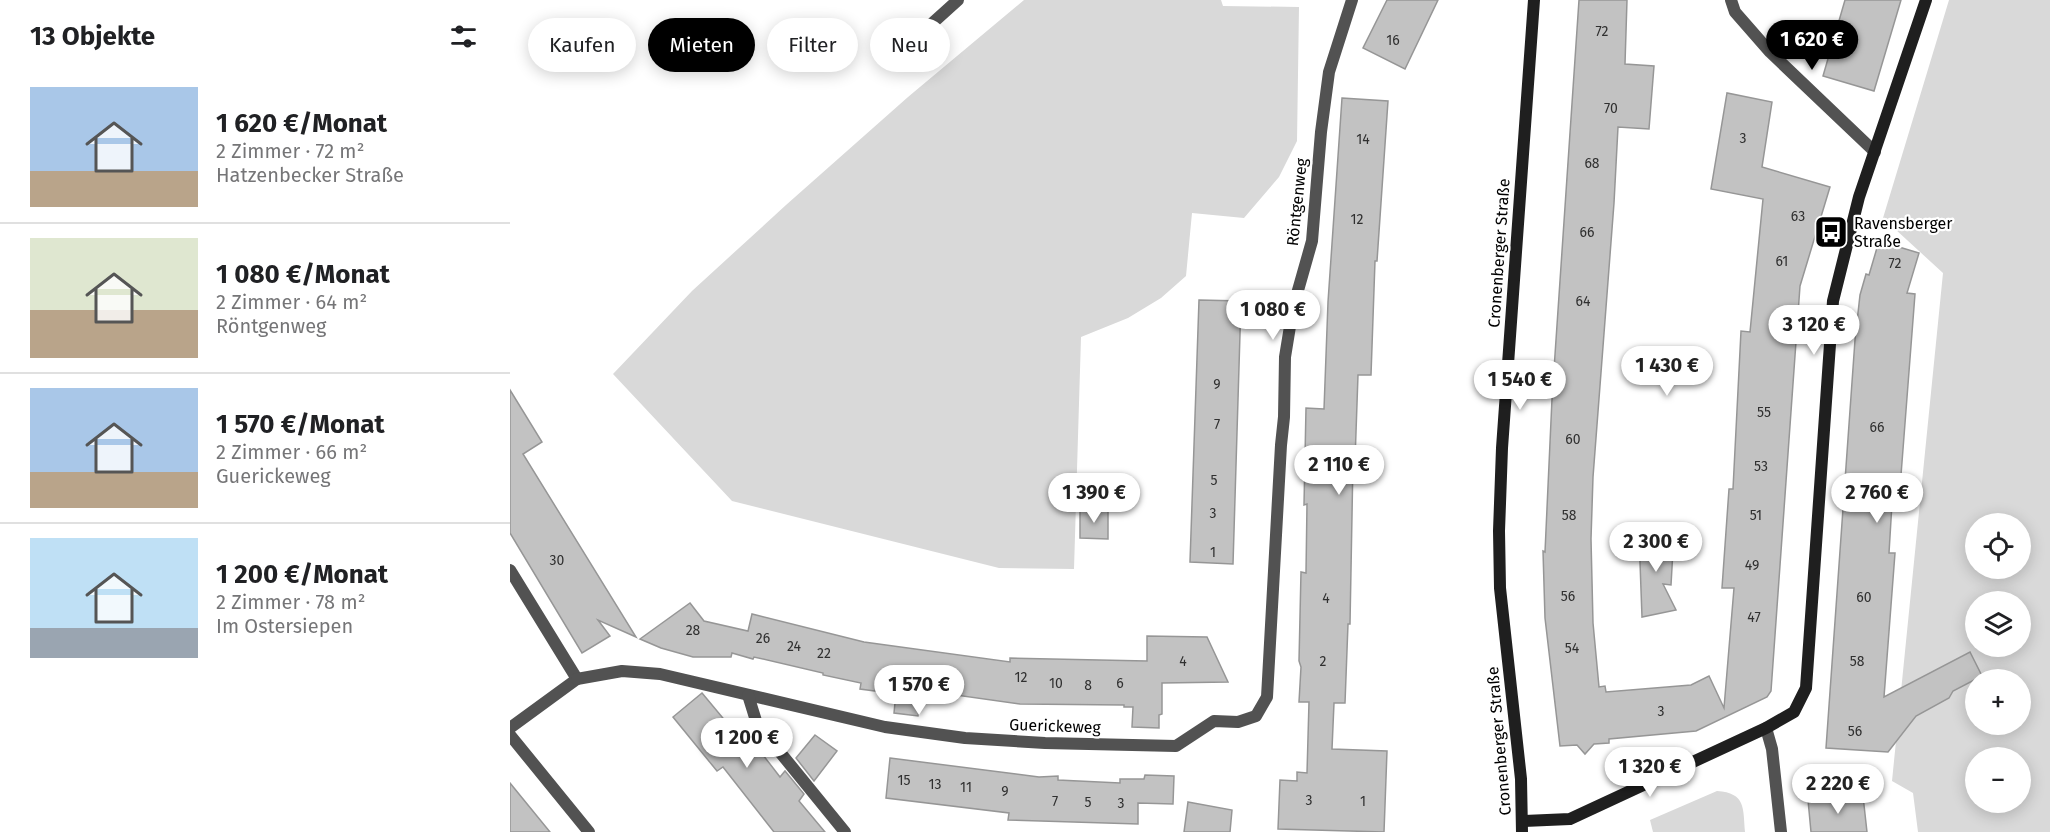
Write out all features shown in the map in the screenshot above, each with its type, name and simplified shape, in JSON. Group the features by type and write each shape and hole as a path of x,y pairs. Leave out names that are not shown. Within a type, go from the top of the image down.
{"street":[{"path":"938,18 958,0"},
{"name":"Röntgenweg","path":"1268,696 1284,417 1285,357 1293,308 1312,241 1321,132 1329,72 1352,0"},
{"name":"Cronenberger Straße","path":"1523,827 1520,768 1500,588 1499,531 1502,448 1534,0"},
{"path":"1731,0 1735,12 1770,52 1875,152"},
{"path":"1523,827 1570,819 1766,728 1794,712 1806,688 1833,302 1859,197 1926,0"},
{"path":"510,570 577,679 510,728"},
{"name":"Guerickeweg","path":"577,679 622,671 660,674 885,727 965,738 1045,743 1176,746 1214,721 1238,722 1256,716 1268,696"},
{"path":"748,695 757,724 845,832"},
{"path":"1766,728 1772,749 1781,832"},
{"path":"510,735 589,832"}],"shaded area":[{"path":"1024,0 1221,0 1223,6 1299,7 1297,141 1279,177 1244,218 1192,213 1186,276 1161,298 1128,318 1081,337 1074,569 999,568 732,501 613,374 692,291 786,205 938,72 950,72 950,62"},
{"path":"1949,0 2050,0 2050,832 1918,832 1913,793 1892,781 1943,273 1883,218"},
{"path":"1717,791 1733,795 1741,803 1745,832 1653,832 1650,820"}],"building":[{"path":"1387,0 1438,0 1405,69 1363,48"},
{"path":"1579,0 1627,0 1625,64 1654,66 1649,129 1618,127 1593,477 1591,539 1593,623 1599,687 1605,686 1606,692 1691,685 1709,676 1724,708 1734,588 1722,588 1729,489 1733,489 1741,331 1750,332 1763,199 1711,189 1727,93 1772,102 1762,167 1830,187 1800,286 1771,691 1767,697 1696,731 1609,739 1609,743 1594,744 1585,754 1577,745 1560,746 1545,618 1543,551 1545,552 1552,399"},
{"path":"1845,0 1901,0 1874,91 1823,76"},
{"path":"1342,98 1388,101 1377,261 1375,261 1371,375 1358,375 1355,461 1353,461 1350,624 1348,624 1345,703 1334,703 1332,749 1387,751 1384,832 1278,829 1280,780 1297,781 1297,772 1307,773 1309,702 1299,702 1301,572 1306,573 1307,504 1304,505 1306,408 1324,409 1328,302"},
{"path":"1879,241 1919,253 1907,293 1915,294 1900,488 1893,487 1889,553 1895,553 1884,697 1965,655 1965,657 1972,657 1978,669 1965,669 1965,685 1953,691 1949,698 1916,716 1888,752 1826,748 1855,340 1860,295 1866,274 1869,275"},
{"path":"1199,300 1241,301 1233,564 1190,562"},
{"path":"510,390 542,442 523,454 636,637 598,620 610,636 582,653 510,533"},
{"path":"1080,509 1108,509 1108,539 1080,538"},
{"path":"1646,532 1674,533 1671,585 1663,584 1676,610 1642,617 1639,535 1644,546"},
{"path":"690,603 704,621 748,631 752,614 864,642 1010,662 1010,658 1147,661 1147,636 1207,637 1228,682 1162,683 1162,714 1159,715 1159,728 1132,727 1133,707 1124,707 1124,705 1020,704 949,694 948,700 921,696 918,716 894,713 898,672 882,692 860,689 861,683 754,657 753,659 732,653 731,657 693,657 640,639"},
{"path":"702,693 747,747 753,742 780,777 785,771 804,794 799,801 825,832 774,832 723,767 717,771 673,717"},
{"path":"815,735 837,751 814,781 796,758"},
{"path":"890,758 1039,777 1058,776 1058,780 1120,783 1120,779 1144,779 1145,775 1174,776 1173,804 1138,803 1138,824 1008,820 1009,813 886,798"},
{"path":"510,783 550,832 510,832"},
{"path":"1863,796 1867,832 1811,832 1808,800"},
{"path":"1188,802 1232,810 1230,832 1184,832"}],"place":[{"name":"Ravensberger Straße","path":"1831,232"}]}
